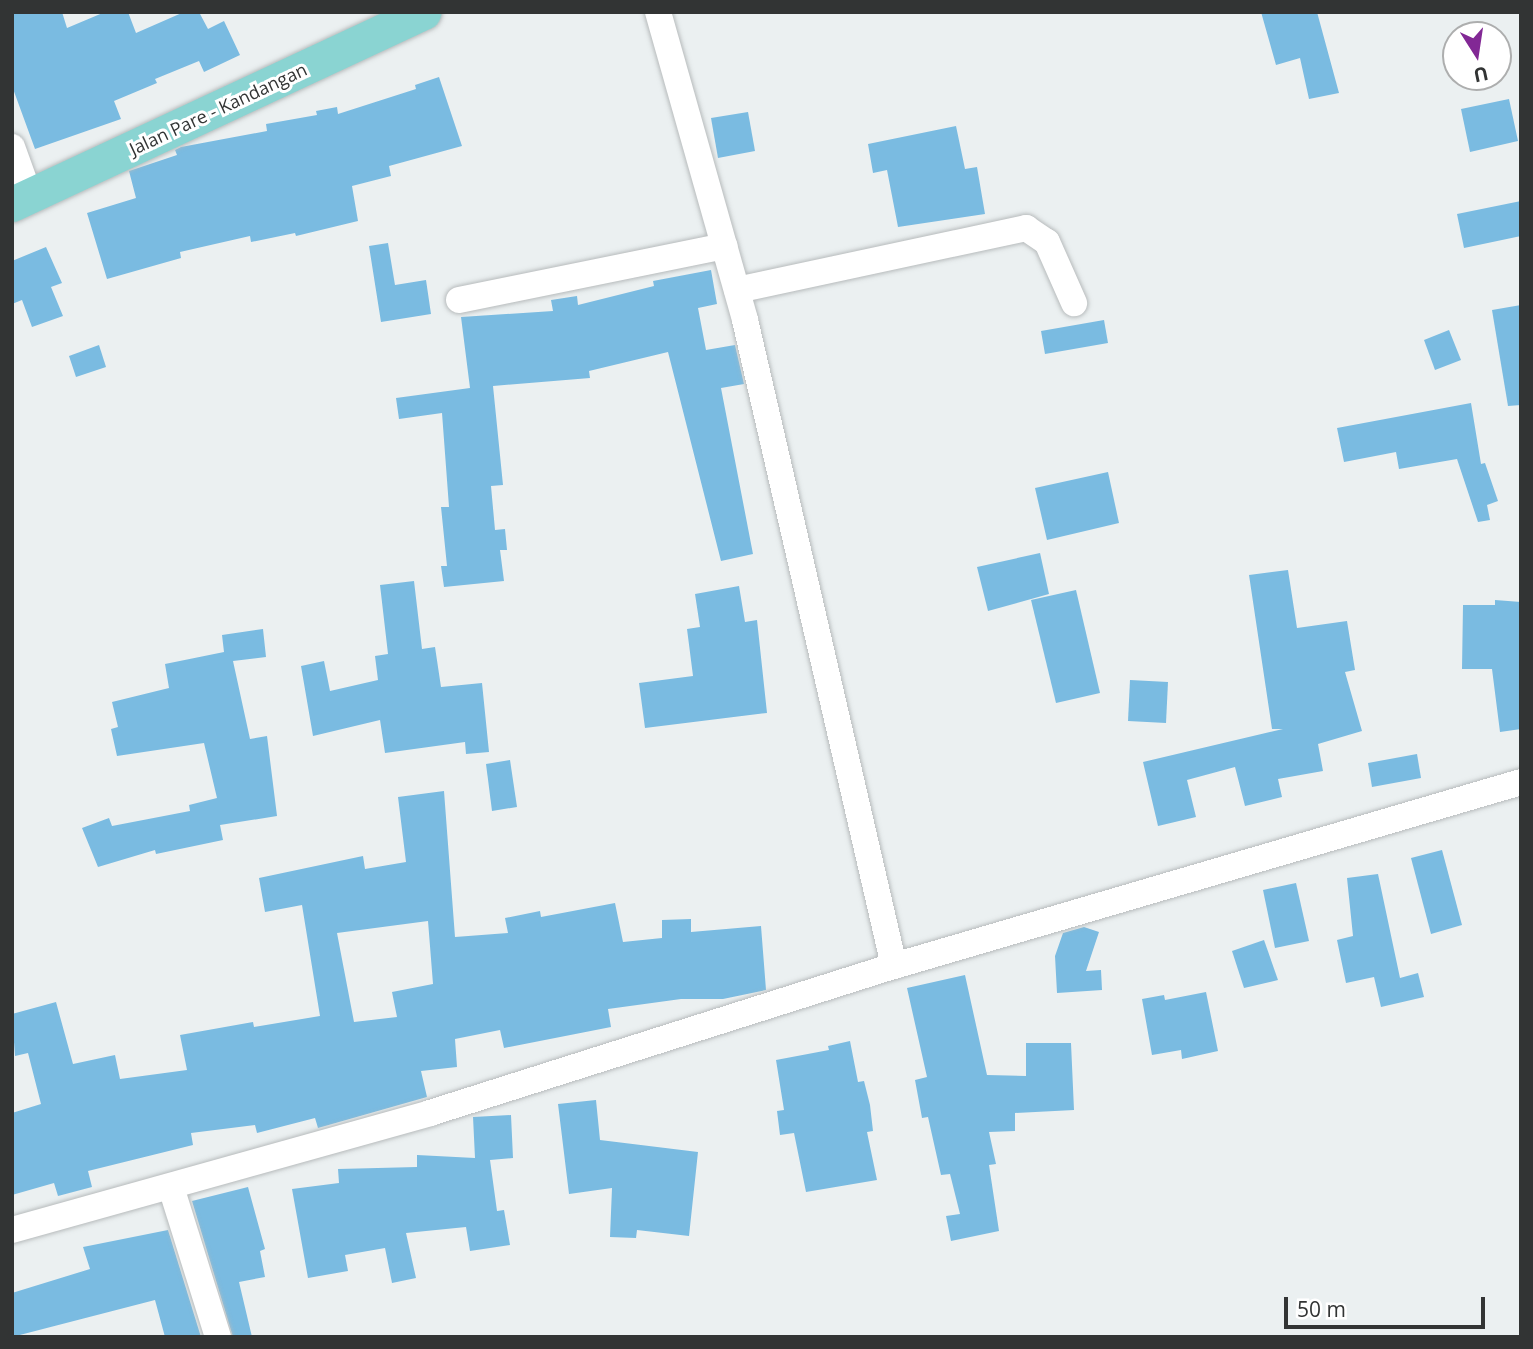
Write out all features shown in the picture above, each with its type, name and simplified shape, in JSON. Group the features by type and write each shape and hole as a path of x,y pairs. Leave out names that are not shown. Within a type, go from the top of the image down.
{"main road":[{"name":"Jalan Pare - Kandangan","path":"21,200 423,12"}],"street":[{"path":"658,12 737,290 894,966"},
{"path":"12,147 21,200"},
{"path":"737,290 1026,228 1048,242 1074,303"},
{"path":"459,300 725,246"},
{"path":"12,1230 171,1188 430,1113 894,966 1521,782"},
{"path":"171,1188 218,1337"}],"building":[{"path":"12,12 62,12 67,28 105,12 128,12 136,33 184,12 199,12 208,29 224,21 240,55 204,72 199,61 155,79 157,83 114,101 121,119 35,149 12,86"},
{"path":"1261,12 1317,12 1339,93 1309,99 1300,58 1276,65"},
{"path":"439,77 462,146 389,166 391,176 352,186 358,221 296,236 295,233 251,242 250,236 180,252 181,258 107,279 87,213 136,198 129,171 177,155 175,150 181,147 267,131 266,124 317,115 316,111 337,107 338,114 416,89 415,85"},
{"path":"1509,99 1518,141 1470,152 1461,109"},
{"path":"748,112 755,151 718,158 711,118"},
{"path":"956,126 965,169 977,167 985,214 898,227 887,170 873,173 868,144"},
{"path":"1521,201 1521,236 1464,248 1457,214"},
{"path":"388,243 395,285 426,280 431,314 381,322 369,246"},
{"path":"46,247 62,283 51,287 63,316 32,327 22,300 12,304 12,261"},
{"path":"711,270 717,304 698,308 706,350 735,345 744,384 721,388 753,554 721,561 668,352 589,371 590,378 493,386 503,485 491,486 495,530 505,529 507,550 500,550 504,581 444,587 441,566 447,566 441,507 449,507 442,413 399,419 396,398 470,388 461,317 553,311 551,300 577,296 578,305 654,286 653,281"},
{"path":"1521,305 1521,405 1508,406 1492,310"},
{"path":"1104,320 1108,343 1045,354 1041,331"},
{"path":"1449,330 1461,360 1435,370 1424,340"},
{"path":"99,345 106,367 76,377 69,356"},
{"path":"1471,403 1481,464 1485,463 1498,501 1487,505 1490,520 1478,522 1457,459 1399,469 1396,452 1344,462 1337,428"},
{"path":"1108,472 1119,523 1047,540 1035,488"},
{"path":"1040,553 1049,594 988,611 977,567"},
{"path":"1288,570 1297,628 1347,621 1355,670 1345,672 1362,731 1318,744 1323,771 1278,779 1282,797 1245,806 1235,767 1187,780 1196,817 1158,826 1143,762 1283,729 1272,729 1249,575"},
{"path":"414,581 422,649 435,647 441,687 482,683 489,752 466,754 465,742 385,753 380,720 313,736 301,666 324,661 330,691 378,680 375,656 388,654 380,585"},
{"path":"739,586 745,622 757,620 767,713 645,728 639,683 693,676 687,629 700,627 695,594"},
{"path":"1076,590 1100,693 1056,703 1031,600"},
{"path":"1495,600 1521,602 1521,729 1500,732 1492,669 1462,669 1463,605 1495,605"},
{"path":"263,629 266,657 233,661 250,739 267,736 277,816 220,825 223,840 156,854 155,850 98,867 82,828 109,818 112,826 190,811 189,805 217,798 204,743 117,756 111,729 118,727 112,702 169,688 165,664 224,652 222,635"},
{"path":"1130,680 1168,682 1166,723 1128,721"},
{"path":"1417,754 1421,778 1372,787 1368,763"},
{"path":"510,760 517,807 492,811 486,764"},
{"path":"444,791 455,937 508,933 505,918 540,911 541,917 615,903 623,942 662,938 662,920 691,919 691,932 761,926 766,990 723,999 681,999 608,1009 611,1027 504,1048 500,1030 455,1039 457,1067 421,1071 427,1097 318,1128 315,1118 257,1133 255,1125 191,1133 193,1145 88,1171 92,1187 58,1196 54,1183 12,1195 12,1113 41,1104 28,1053 15,1056 12,1014 56,1002 73,1064 115,1055 120,1079 187,1070 180,1035 253,1022 254,1027 320,1016 302,905 265,912 259,878 363,856 365,869 406,862 398,797","holes":["428,921 433,984 392,992 397,1017 354,1022 337,933"]},
{"path":"1442,850 1462,925 1431,934 1411,858"},
{"path":"1378,874 1400,978 1418,973 1424,997 1381,1007 1374,977 1346,983 1337,940 1353,936 1347,878"},
{"path":"1296,883 1309,941 1275,948 1263,890"},
{"path":"1084,927 1099,932 1086,971 1101,970 1102,990 1057,993 1055,956 1063,933"},
{"path":"1264,940 1278,980 1244,988 1232,951"},
{"path":"965,975 987,1075 1026,1076 1026,1043 1071,1043 1074,1110 1015,1113 1015,1131 989,1132 996,1164 989,1165 999,1231 951,1241 946,1216 960,1214 950,1174 941,1175 928,1117 922,1118 915,1080 927,1077 907,988"},
{"path":"1206,992 1218,1051 1182,1059 1181,1050 1152,1055 1142,999 1164,995 1165,1000"},
{"path":"850,1041 858,1082 864,1081 870,1105 873,1131 867,1132 877,1180 806,1192 794,1133 780,1135 777,1111 784,1110 776,1060 829,1050 828,1046"},
{"path":"596,1100 600,1140 698,1152 689,1236 637,1230 636,1238 610,1237 612,1188 569,1194 558,1104"},
{"path":"511,1115 513,1158 490,1160 497,1211 504,1210 510,1245 470,1251 466,1227 406,1233 416,1278 392,1283 385,1248 345,1255 348,1271 308,1278 292,1189 339,1183 338,1169 417,1167 417,1155 475,1158 473,1117"},
{"path":"248,1187 265,1249 260,1251 265,1277 239,1282 252,1337 233,1337 192,1201"},
{"path":"168,1230 201,1337 165,1337 155,1300 12,1337 12,1293 90,1269 83,1247"}]}
